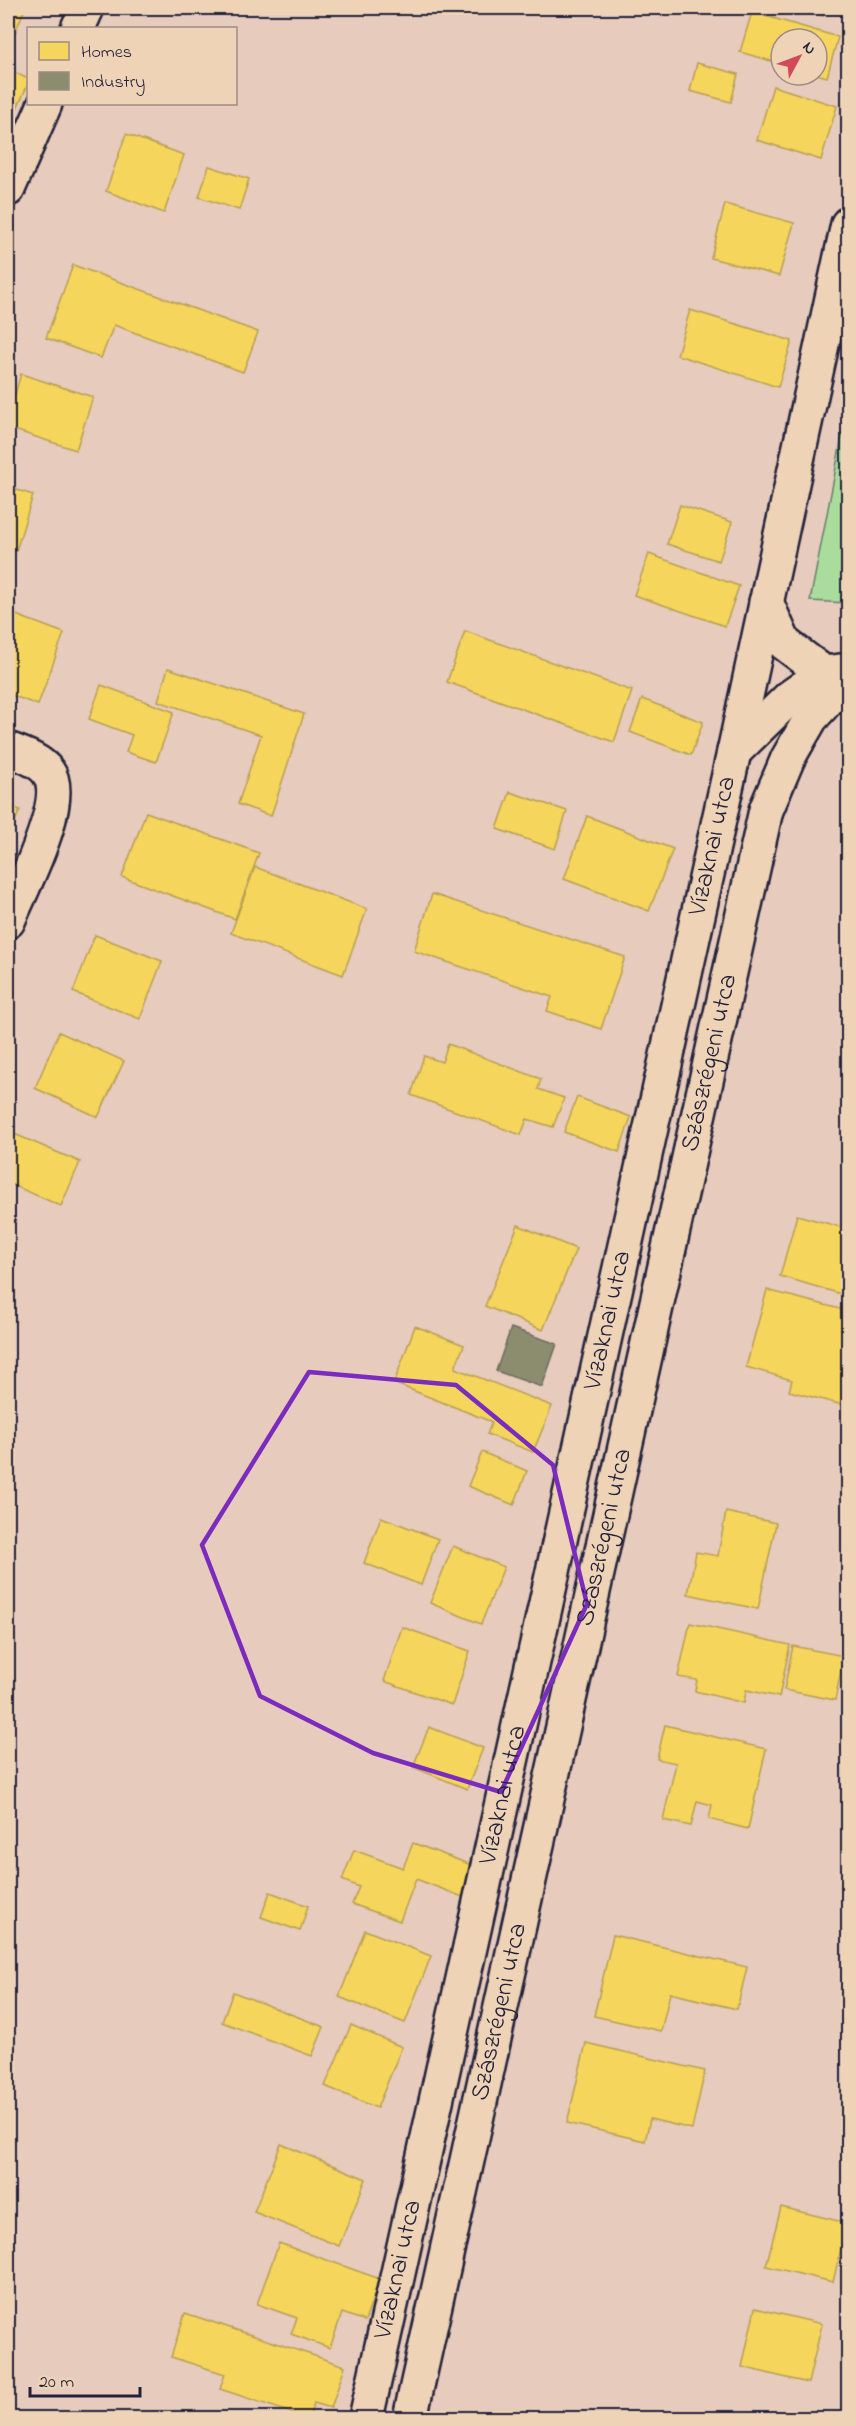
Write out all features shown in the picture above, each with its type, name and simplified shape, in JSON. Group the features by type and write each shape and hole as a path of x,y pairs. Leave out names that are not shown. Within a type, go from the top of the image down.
{"street":[{"path":"78,27 87,8"},
{"path":"8,189 45,105"},
{"name":"Vízaknai utca","path":"366,2418 849,224"},
{"path":"766,602 784,643 840,674"},
{"path":"734,752 790,696 840,674"},
{"name":"Szászrégeni utca","path":"410,2418 766,810 789,758 811,718 843,683 840,674"},
{"path":"8,749 27,757 48,772 55,795 48,826 8,921"}],"highlighted area":[{"path":"309,1372 456,1385 553,1465 587,1604 501,1792 373,1753 260,1696 202,1545"}],"green space":[{"path":"848,406 848,603 810,601"}],"building: Homes":[{"path":"8,8 25,8 11,42 8,40"},
{"path":"797,8 825,8 823,16"},
{"path":"752,12 804,27 769,27 769,60 740,52"},
{"path":"829,34 838,37 829,70"},
{"path":"697,63 738,74 731,102 690,91"},
{"path":"8,69 27,78 27,86 8,128"},
{"path":"773,87 837,106 821,160 757,140"},
{"path":"126,134 184,155 164,213 106,191"},
{"path":"209,166 249,179 239,210 199,197"},
{"path":"725,204 794,223 779,276 711,258"},
{"path":"73,265 258,332 243,372 114,325 101,358 46,338"},
{"path":"690,310 792,341 778,387 677,355"},
{"path":"21,374 93,397 76,450 8,428 8,417"},
{"path":"8,487 33,495 16,551 8,548"},
{"path":"680,505 732,522 719,561 667,544"},
{"path":"649,554 739,586 725,626 634,595"},
{"path":"8,612 64,633 38,705 8,694"},
{"path":"465,631 632,691 614,742 447,682"},
{"path":"168,668 304,714 271,816 238,804 261,735 158,701"},
{"path":"101,685 174,712 156,762 126,752 132,735 89,719"},
{"path":"642,699 703,722 691,755 630,732"},
{"path":"510,792 567,811 555,849 497,829"},
{"path":"8,805 20,810 8,838"},
{"path":"146,812 259,853 235,919 122,877"},
{"path":"587,816 673,849 649,911 564,879"},
{"path":"255,867 367,909 343,975 231,933"},
{"path":"432,894 625,957 601,1029 547,1011 552,997 414,951"},
{"path":"95,935 162,961 140,1019 73,992"},
{"path":"59,1032 124,1061 98,1117 35,1088"},
{"path":"448,1044 541,1079 538,1089 564,1098 553,1127 527,1119 521,1135 411,1095 424,1056 442,1062"},
{"path":"577,1097 631,1117 619,1152 564,1132"},
{"path":"12,1133 80,1162 61,1206 8,1183 8,1142"},
{"path":"797,1215 848,1229 848,1296 780,1276"},
{"path":"518,1225 576,1249 543,1330 485,1306"},
{"path":"767,1290 848,1311 848,1383 843,1405 789,1391 792,1380 746,1367"},
{"path":"415,1326 464,1345 455,1368 552,1406 533,1452 487,1434 492,1422 394,1383"},
{"path":"482,1452 527,1471 514,1505 468,1486"},
{"path":"726,1512 776,1523 758,1609 688,1594 696,1552 718,1556"},
{"path":"381,1517 438,1539 421,1585 364,1563"},
{"path":"453,1546 504,1567 481,1624 430,1603"},
{"path":"690,1623 790,1645 779,1697 746,1690 744,1703 695,1691 697,1680 678,1677"},
{"path":"402,1627 470,1651 452,1705 384,1681"},
{"path":"793,1646 844,1656 835,1700 784,1690"},
{"path":"665,1725 766,1749 748,1829 709,1819 712,1805 697,1801 691,1826 663,1820 676,1763 657,1759"},
{"path":"429,1727 483,1748 467,1789 413,1767"},
{"path":"413,1843 474,1866 463,1897 416,1879 400,1921 352,1904 359,1887 342,1880 354,1850 403,1868"},
{"path":"270,1892 308,1906 300,1931 261,1917"},
{"path":"365,1930 431,1956 405,2023 339,1997"},
{"path":"613,1935 747,1967 737,2009 670,1993 661,2031 594,2016"},
{"path":"233,1992 324,2027 312,2056 222,2022"},
{"path":"351,2025 402,2047 377,2108 325,2086"},
{"path":"586,2043 705,2071 692,2129 650,2119 645,2141 567,2123"},
{"path":"281,2144 366,2179 339,2246 254,2212"},
{"path":"781,2207 847,2223 833,2282 766,2266"},
{"path":"279,2243 380,2279 365,2321 342,2313 330,2348 291,2334 297,2318 257,2304"},
{"path":"755,2308 822,2324 808,2383 742,2367"},
{"path":"185,2313 345,2366 331,2408 314,2403 309,2418 307,2418 220,2389 225,2374 171,2357"}],"building: Industry":[{"path":"511,1328 557,1344 542,1387 496,1371"}]}
